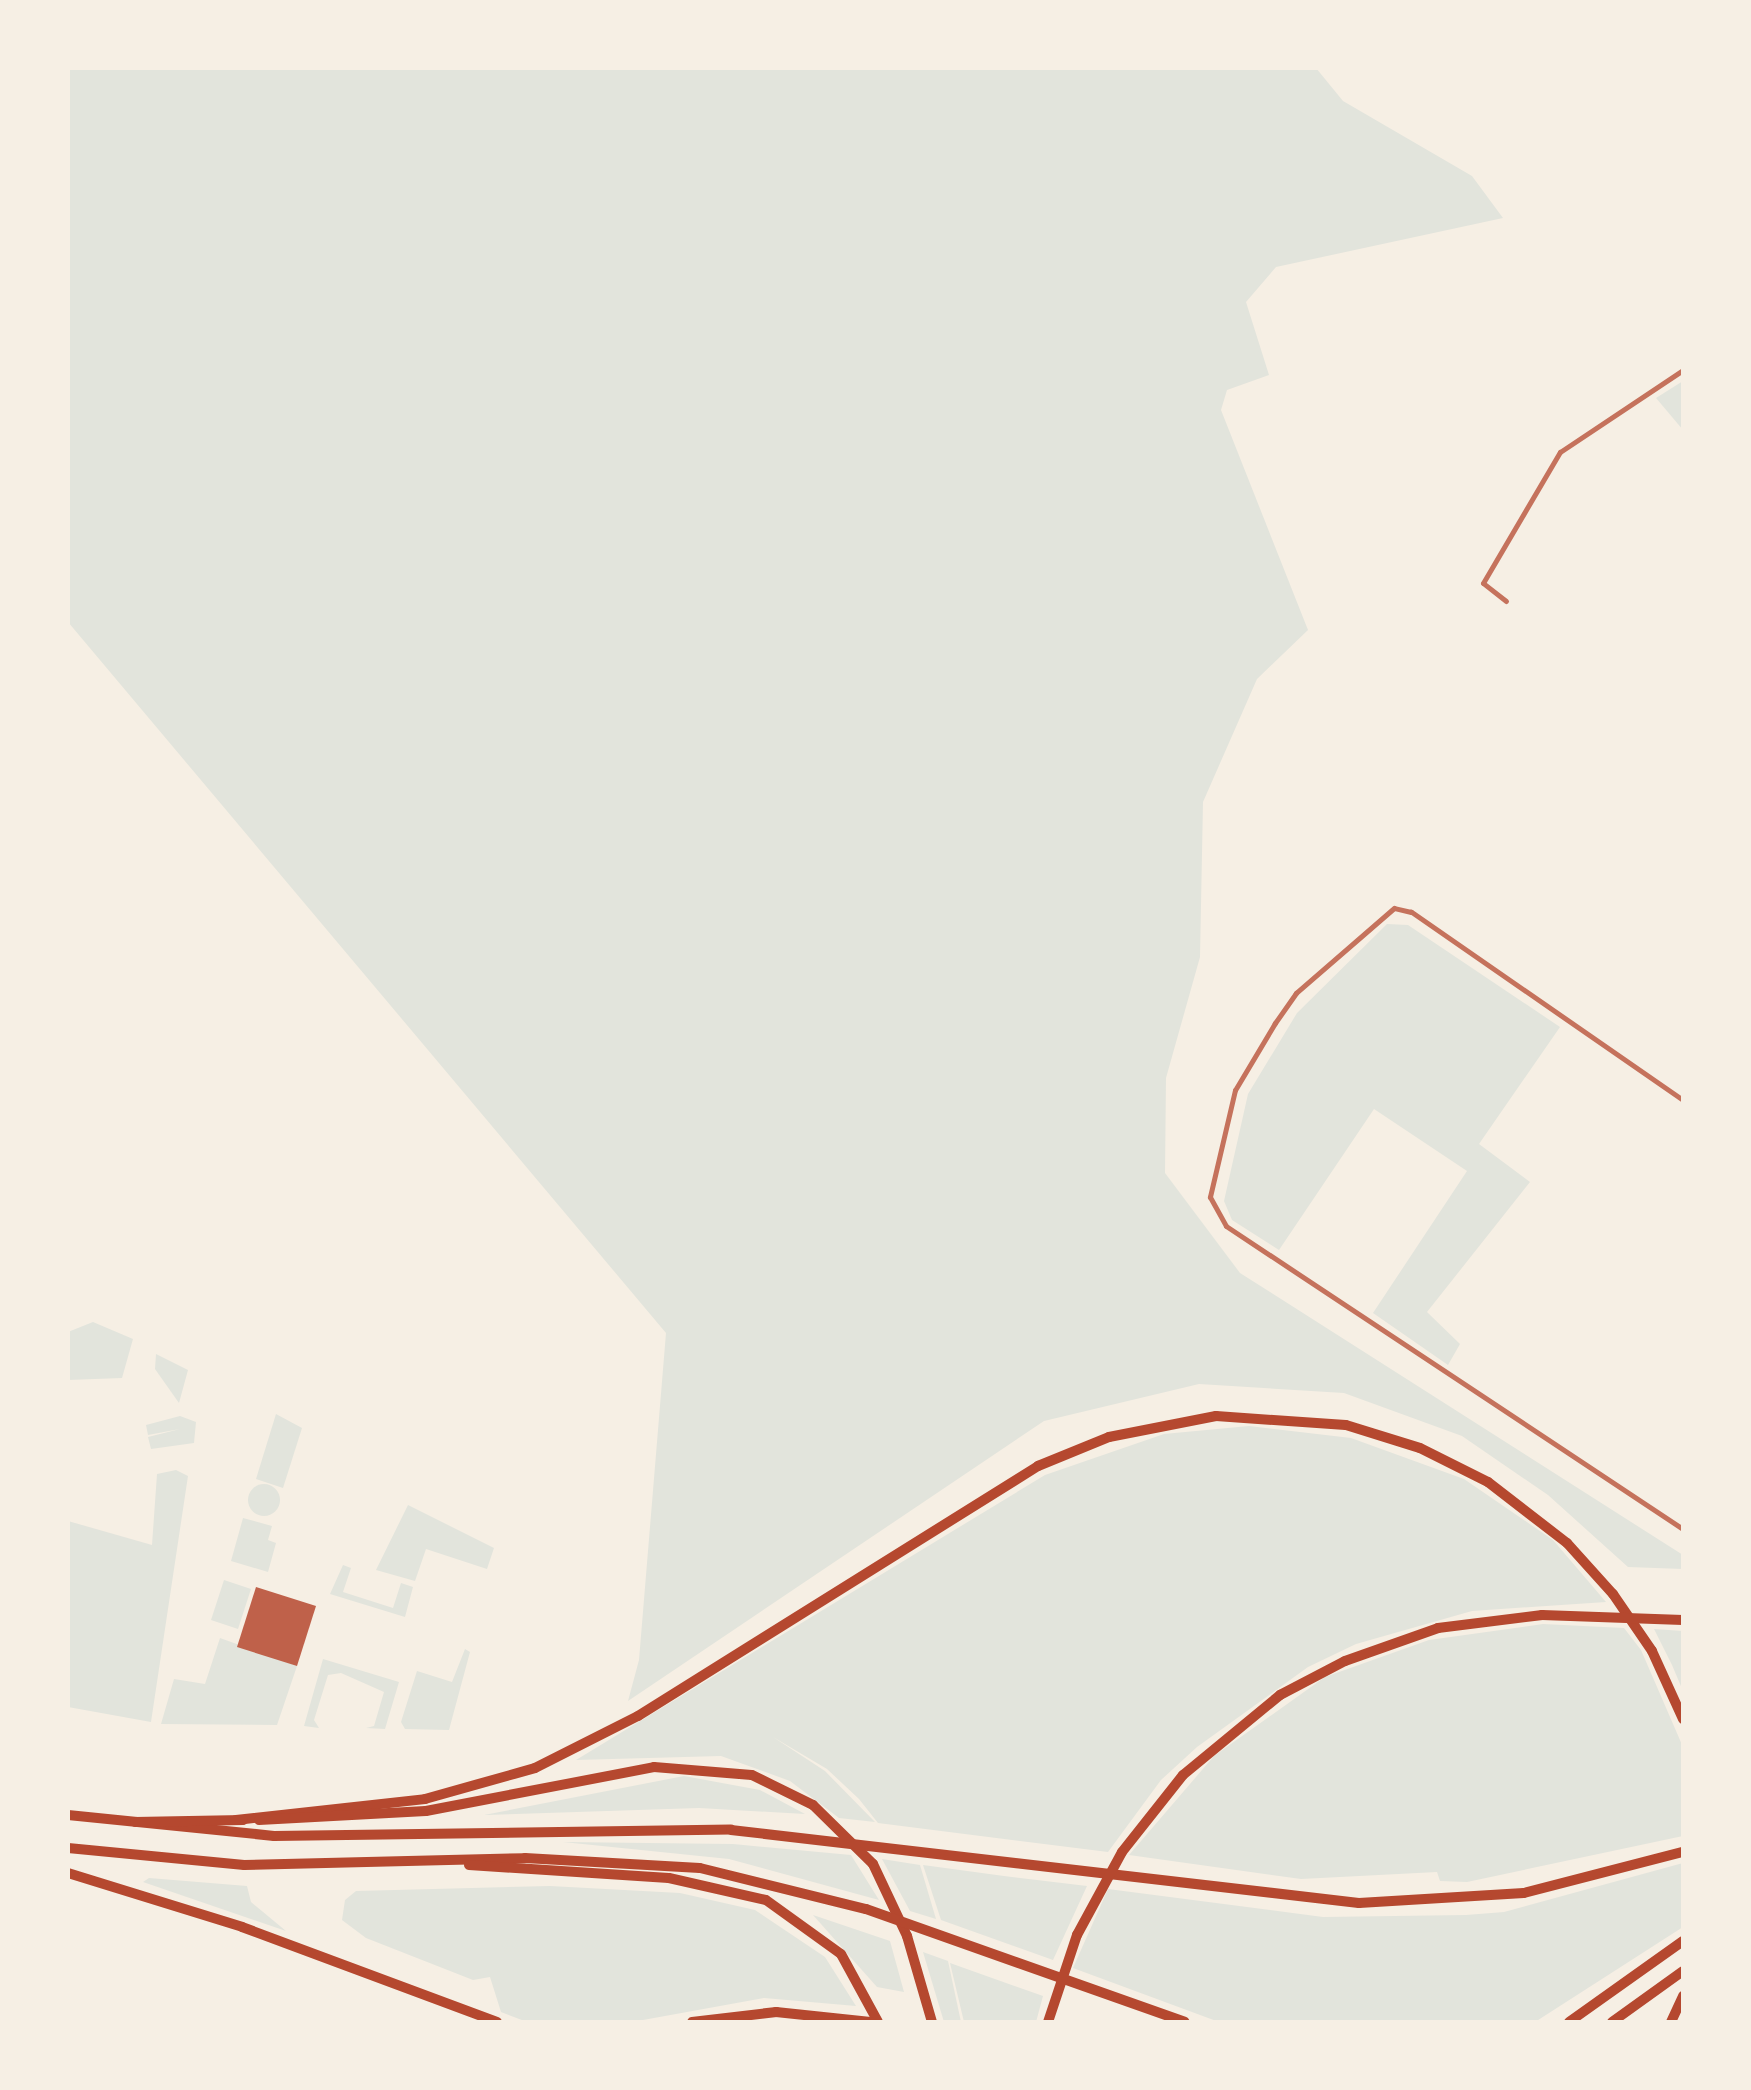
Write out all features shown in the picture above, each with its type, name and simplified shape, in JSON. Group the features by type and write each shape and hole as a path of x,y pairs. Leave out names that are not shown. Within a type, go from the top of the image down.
{"highway":[{"path":"236,1820 483,1785 563,1755 660,1702 1004,1485 1109,1437 1185,1419 1251,1415 1322,1421 1404,1442 1508,1495 1567,1543 1613,1594 1641,1633 1683,1719"},
{"path":"1048,2022 1077,1935 1122,1852 1183,1775 1280,1695 1376,1648 1471,1622 1573,1614 1683,1620"},
{"path":"117,1825 426,1811 654,1767 752,1775 813,1805 866,1855 900,1918 932,2022"},
{"path":"68,1815 117,1825 274,1836 646,1827 798,1836 1313,1900 1444,1901 1551,1888 1683,1852"},
{"path":"68,1848 244,1865 634,1861 817,1894 1185,2022"},
{"path":"455,1863 669,1878 766,1900 841,1954 878,2022"},
{"path":"68,1873 242,1927 497,2022"},
{"path":"1569,2022 1683,1941"},
{"path":"1612,2022 1683,1971"},
{"path":"1671,2022 1683,1996"},
{"path":"692,2022 776,2012 842,2016 870,2022"}],"street":[{"path":"1506,601 1483,583 1560,452 1683,370"},
{"path":"1683,1100 1411,912 1394,908 1296,993 1275,1023 1235,1090 1210,1197 1226,1226 1683,1529"}],"shaded area":[{"path":"68,68 1316,68 1343,101 1472,176 1503,218 1276,267 1246,302 1269,375 1227,390 1221,410 1308,630 1257,679 1203,802 1200,957 1166,1078 1165,1173 1240,1273 1683,1555 1683,1569 1628,1567 1548,1495 1462,1436 1344,1393 1199,1384 1044,1421 628,1701 639,1660 666,1333 68,622"},
{"path":"1683,381 1683,430 1656,398"},
{"path":"1387,924 1408,925 1560,1027 1479,1144 1530,1182 1427,1312 1460,1344 1448,1365 1373,1313 1467,1171 1374,1109 1279,1250 1232,1220 1224,1201 1248,1094 1297,1013"},
{"path":"93,1322 133,1339 122,1378 68,1380 68,1332"},
{"path":"156,1354 188,1370 179,1403 155,1369"},
{"path":"276,1414 302,1428 283,1488 256,1479"},
{"path":"180,1416 196,1422 194,1443 151,1449 148,1437 180,1429 148,1435 146,1425"},
{"path":"1249,1426 1351,1438 1464,1479 1553,1540 1606,1602 1472,1611 1356,1644 1308,1667 1197,1747 1161,1780 1108,1852 878,1823 859,1799 827,1769 773,1737 825,1771 875,1822 839,1818 790,1781 721,1756 576,1760 1045,1475 1164,1434"},
{"path":"176,1470 188,1476 151,1722 68,1707 68,1521 152,1545 157,1474"},
{"path":"264,1484 275,1489 280,1500 275,1511 264,1516 253,1511 248,1500 253,1489"},
{"path":"408,1505 494,1548 487,1569 426,1549 415,1581 376,1570"},
{"path":"243,1518 272,1526 268,1540 276,1543 268,1572 231,1561"},
{"path":"343,1565 351,1568 343,1592 393,1608 401,1583 413,1587 405,1617 330,1594"},
{"path":"224,1580 251,1589 238,1629 211,1620"},
{"path":"1543,1624 1624,1628 1641,1650 1683,1747 1683,1836 1467,1882 1440,1881 1437,1872 1301,1879 1129,1855 1214,1756 1325,1677 1429,1640"},
{"path":"1654,1629 1683,1631 1683,1691 1672,1665"},
{"path":"220,1638 297,1666 277,1725 161,1724 174,1679 205,1684"},
{"path":"465,1649 470,1652 449,1730 405,1729 401,1722 417,1671 452,1682"},
{"path":"323,1659 399,1682 385,1729 366,1728 374,1726 384,1692 341,1673 328,1675 314,1720 319,1728 304,1726"},
{"path":"684,1776 760,1790 805,1814 699,1808 484,1815"},
{"path":"563,1842 733,1844 851,1855 879,1900 729,1859"},
{"path":"882,1859 920,1865 936,1919 910,1911"},
{"path":"1683,1863 1683,1927 1535,2022 1219,2022 1073,1968 1108,1889 1323,1917 1466,1915 1504,1912"},
{"path":"923,1865 1087,1886 1053,1960 941,1920"},
{"path":"149,1878 247,1886 251,1902 286,1931 143,1882"},
{"path":"550,1886 680,1893 755,1910 825,1957 856,2006 764,1998 632,2022 527,2022 501,2012 490,1977 473,1980 366,1938 342,1920 345,1900 356,1891"},
{"path":"813,1915 890,1941 904,1992 877,1987"},
{"path":"923,1952 948,1961 961,2022 944,2022"},
{"path":"950,1963 1043,1996 1036,2022 964,2022"}],"building":[{"path":"256,1587 316,1606 297,1666 237,1647"}]}
